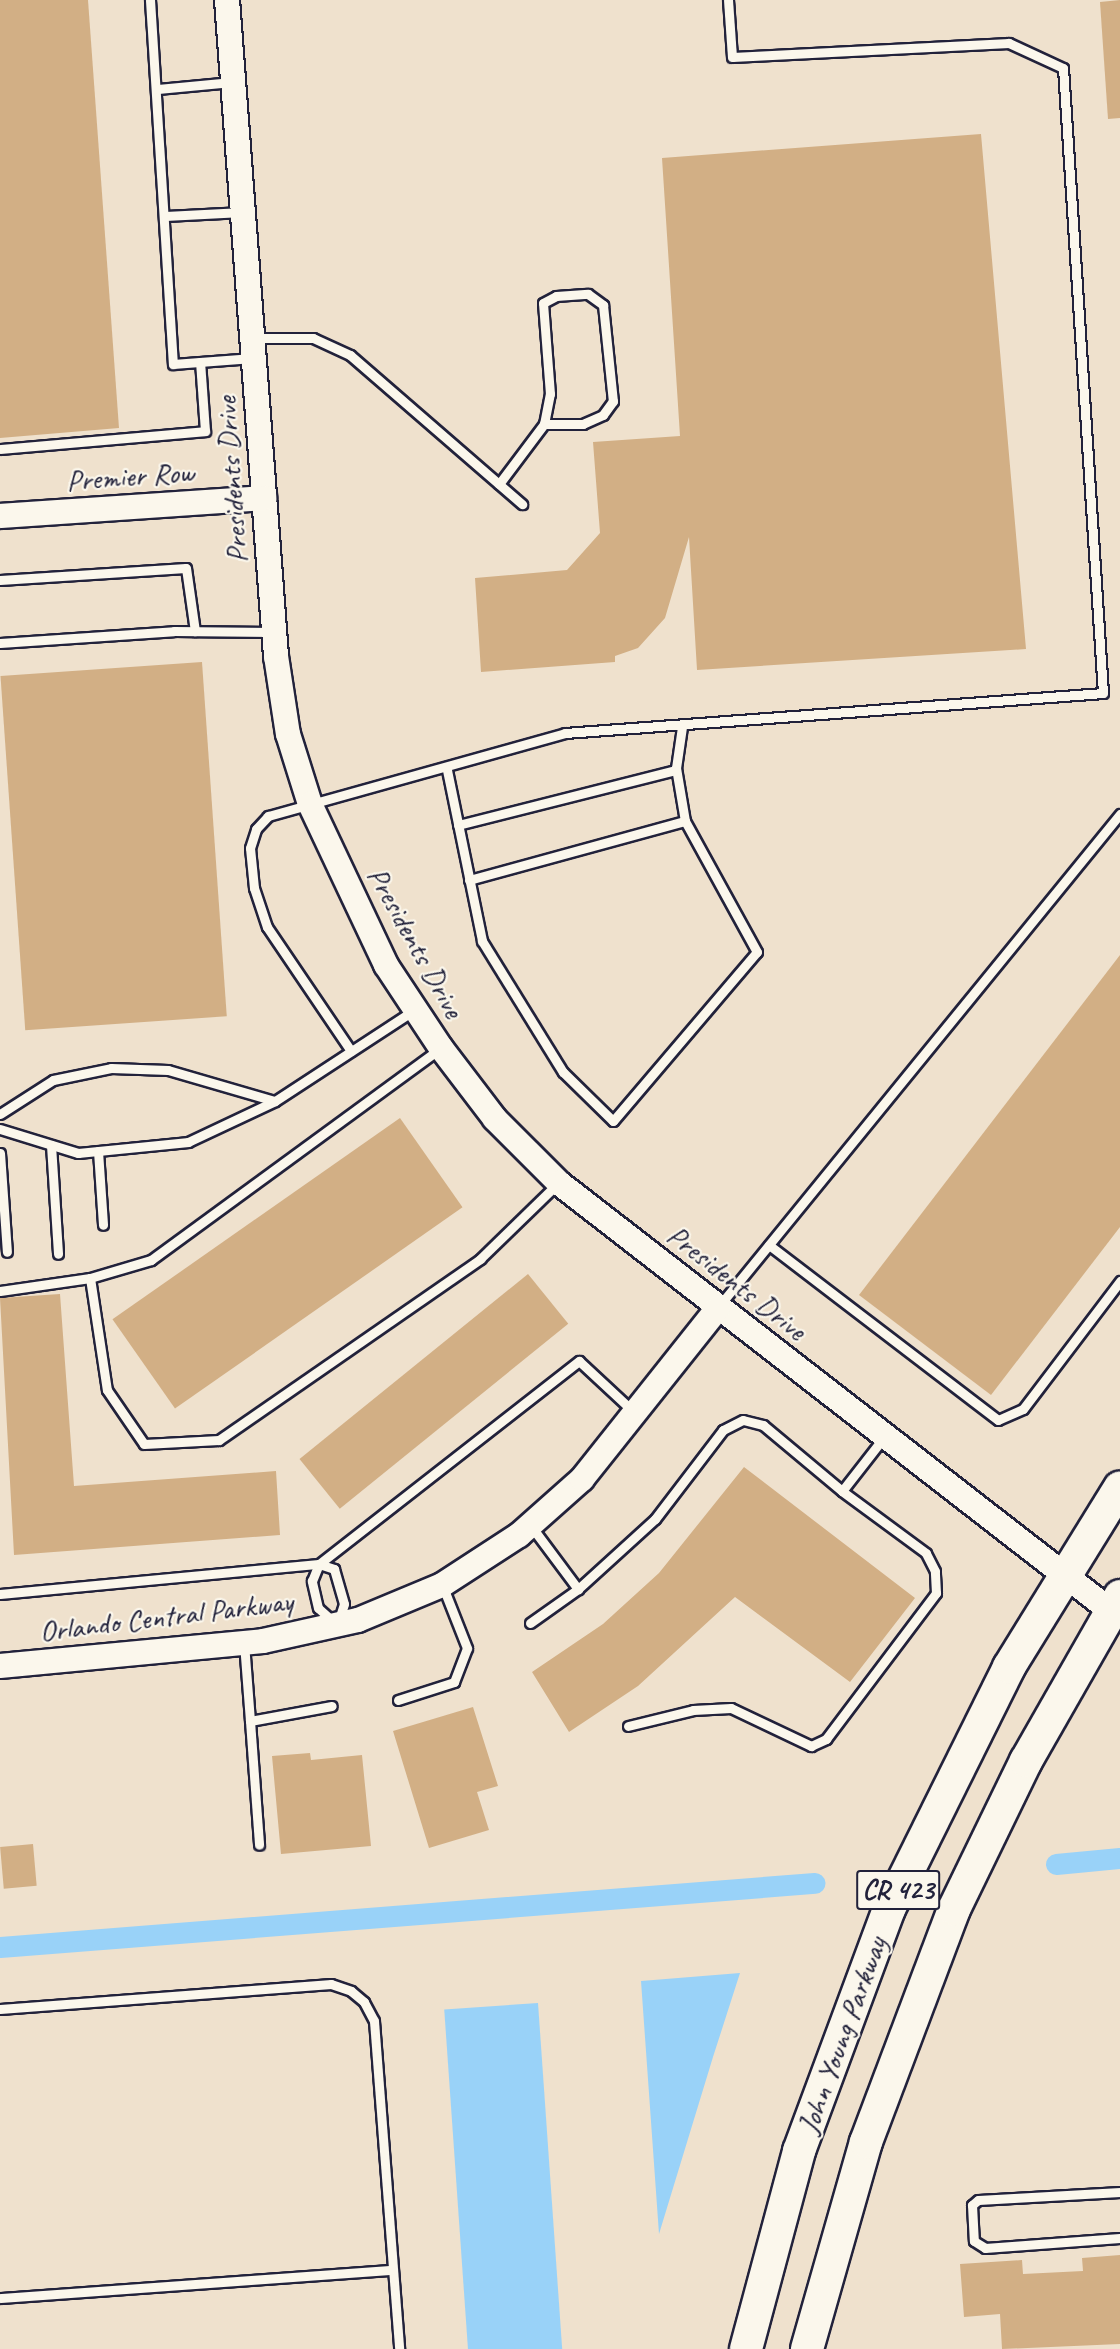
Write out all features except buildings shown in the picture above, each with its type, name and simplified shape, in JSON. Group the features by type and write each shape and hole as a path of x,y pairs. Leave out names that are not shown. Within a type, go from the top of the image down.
{"highway":[{"name":"John Young Parkway","path":"746,2349 799,2151 885,1920 968,1741 1065,1573 1120,1487"},
{"name":"John Young Parkway","path":"807,2349 866,2142 933,1961 1001,1810 1115,1604"}],"street":[{"name":"Presidents Drive","path":"226,0 274,632 288,734 310,804 381,955 414,1010 495,1119 559,1183 718,1308 1065,1573 1115,1604"},
{"name":"Premier Row","path":"0,516 264,498"},
{"name":"Orlando Central Parkway","path":"0,1666 244,1643 337,1625 442,1585 531,1525 582,1479 636,1415 718,1308"}],"lane":[{"path":"150,0 173,364 200,362 253,348 313,338 350,355 522,504"},
{"path":"351,1051 276,943 254,888 250,848 256,829 268,816 447,770 565,733 682,727 1103,693 1063,68 1009,43 732,57 729,0"},
{"path":"157,88 233,82"},
{"path":"165,216 243,212"},
{"path":"499,484 544,423 550,394 543,303 556,297 588,294 603,305 614,401 603,415 583,424 544,423"},
{"path":"0,449 205,431 200,362"},
{"path":"0,580 186,568 195,631"},
{"path":"0,643 195,631 274,632"},
{"path":"447,770 482,941 563,1072 613,1121 757,952 685,821 676,771 682,727"},
{"path":"458,825 676,771"},
{"path":"718,1308 1120,814"},
{"path":"469,880 685,821"},
{"path":"0,1129 78,1153 188,1142 274,1101 414,1010"},
{"path":"0,1291 90,1278 151,1260 441,1048"},
{"path":"0,1114 53,1080 111,1068 168,1070 274,1101"},
{"path":"51,1145 58,1254"},
{"path":"98,1151 103,1225"},
{"path":"0,1153 7,1252"},
{"path":"90,1278 107,1390 144,1444 219,1440 480,1259 559,1183"},
{"path":"769,1245 998,1420 1023,1409 1120,1281"},
{"path":"0,1594 319,1564 334,1569 337,1578 344,1604 337,1625 318,1608 312,1581 319,1564 579,1361 636,1415"},
{"path":"530,1623 578,1589 656,1519 732,1423 743,1420 763,1425 842,1491 926,1553 935,1571 936,1593 826,1739 811,1746 732,1708 693,1710 628,1726"},
{"path":"842,1491 885,1436"},
{"path":"531,1525 578,1589"},
{"path":"398,1700 454,1682 461,1665 467,1648 442,1585"},
{"path":"244,1643 259,1845"},
{"path":"250,1721 332,1706"},
{"path":"0,2009 331,1984 351,1991 364,2002 374,2021 399,2349"},
{"path":"1120,2192 978,2200 972,2205 974,2241 984,2248 1120,2238"},
{"path":"0,2298 392,2270"}],"water":[{"path":"740,1973 713,2057 659,2234 641,1981"},
{"path":"538,2003 562,2349 468,2349 444,2010"}],"waterway":[{"path":"1056,1864 1120,1858"},
{"path":"0,1947 814,1883"}]}
